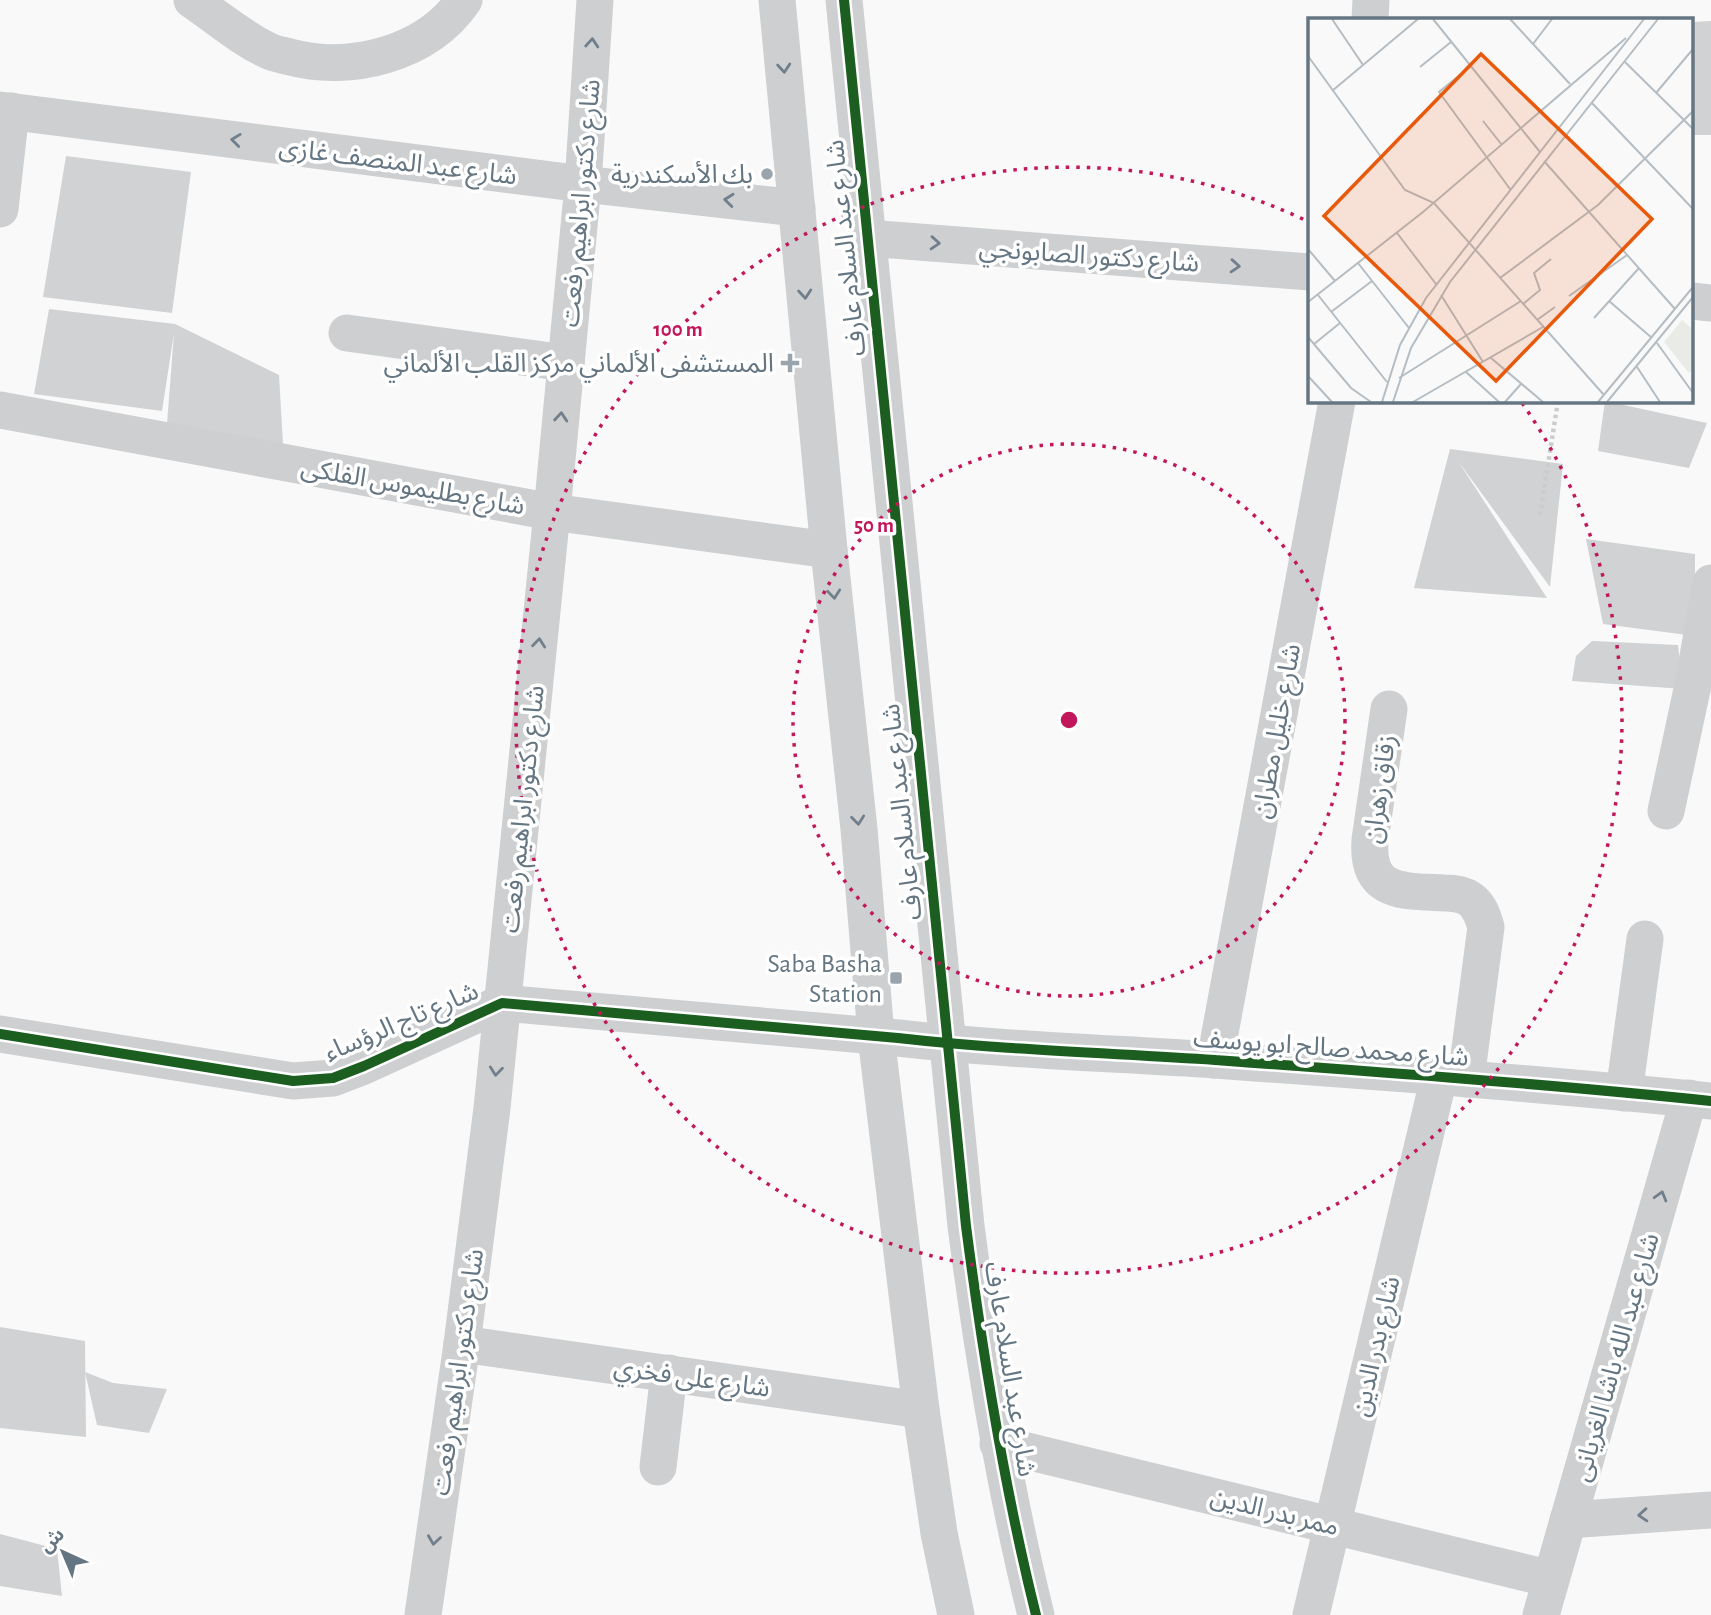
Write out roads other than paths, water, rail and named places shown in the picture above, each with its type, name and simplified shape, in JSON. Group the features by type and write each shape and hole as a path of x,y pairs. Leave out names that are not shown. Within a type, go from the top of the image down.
{"street":[{"path":"192,0 237,33 270,51 304,61 339,63 383,57 423,40 456,11 464,0"},
{"name":"شارع دكتور ابراهيم رفعت","path":"423,1615 492,1108 583,184 595,0"},
{"name":"شارع عبد السلام عارف","path":"777,0 829,550 859,829 876,1036 921,1410 939,1533 956,1615"},
{"name":"شارع عبد السلام عارف","path":"844,0 966,1226 998,1444 1020,1553 1036,1615"},
{"path":"1370,18 1371,0"},
{"path":"0,209 5,111"},
{"name":"شارع عبد المنصف غازى","path":"5,111 583,184 797,208"},
{"name":"شارع دكتور الصابونجي","path":"867,238 1308,272"},
{"path":"347,333 566,363"},
{"name":"شارع خليل مطران","path":"1215,1060 1336,402"},
{"name":"شارع بطليموس الفلكى","path":"0,410 552,512 829,550"},
{"path":"1666,811 1711,583"},
{"name":"زقاق زهران","path":"1389,709 1370,840 1371,865 1383,884 1393,889 1460,895 1470,899 1478,907 1486,927 1453,1078"},
{"path":"1624,1093 1645,939"},
{"name":"شارع تاج الرؤساء","path":"0,1034 293,1080 333,1078 502,1003 947,1044"},
{"name":"شارع محمد صالح ابو يوسف","path":"947,1044 1215,1060 1700,1100"},
{"name":"شارع بدر الدين","path":"1311,1615 1453,1078"},
{"name":"شارع عبد الله باشا الغريانى","path":"1541,1615 1568,1520 1700,1100"},
{"name":"شارع على فخري","path":"462,1344 921,1410"},
{"path":"658,1467 669,1373"},
{"name":"ممر بدر الدين","path":"998,1444 1551,1579"},
{"path":"1568,1520 1711,1510"}],"place":[{"name":"بك الأسكندرية","path":"767,174"},
{"name":"المستشفى الألماني مركز القلب الألماني","path":"790,363"},
{"name":"Saba Basha Station","path":"896,978"}]}
